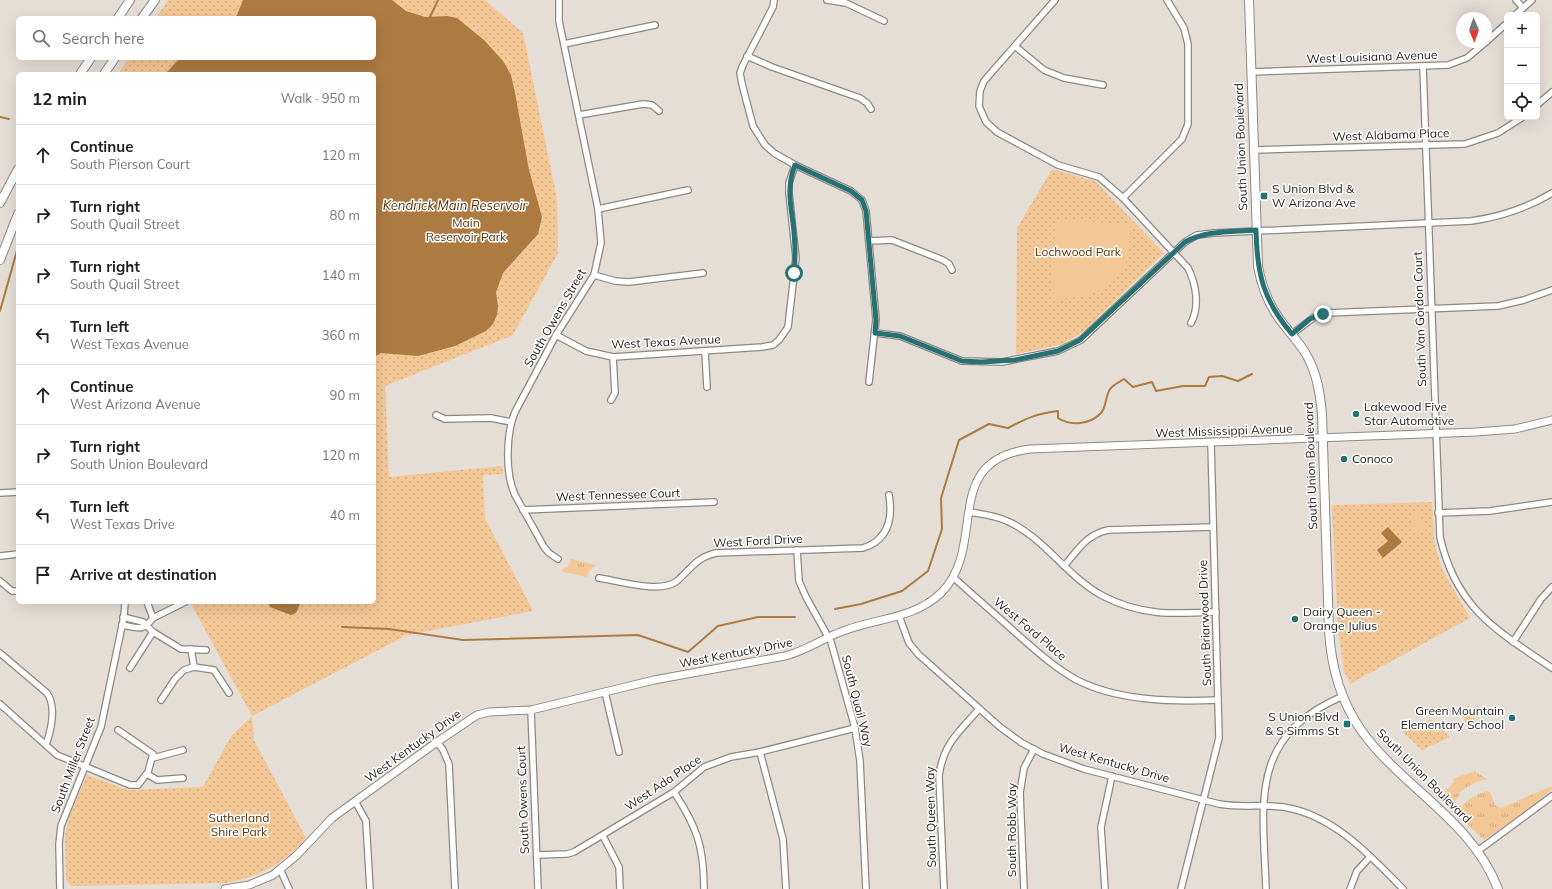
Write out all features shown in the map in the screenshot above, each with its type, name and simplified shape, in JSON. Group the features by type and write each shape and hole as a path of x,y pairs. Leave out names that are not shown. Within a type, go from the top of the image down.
{"main road":[{"path":"119,16 130,0"},
{"path":"143,16 154,0"},
{"name":"South Union Boulevard","path":"1248,0 1258,266 1264,290 1273,310 1306,354 1317,380 1321,407 1330,644 1333,668 1342,696 1356,722 1372,744 1449,818 1479,850 1489,867 1498,889"},
{"path":"81,72 89,60"},
{"path":"105,72 114,60"},
{"path":"0,203 16,173"},
{"path":"0,260 16,219"}],"street":[{"name":"South Owens Street","path":"558,559 549,553 544,547 523,510 512,486 509,450 511,422 556,335 594,275 601,243 598,209 559,20 559,0"},
{"path":"774,0 740,73 753,126 765,145 774,153 795,165 851,191 862,200 866,211 870,241 876,320 869,382"},
{"path":"827,0 846,3 884,21"},
{"path":"1055,0 984,81 980,91 979,106 986,122 1010,141 1058,165 1099,177 1122,198 1175,252 1188,268 1194,281 1196,310 1191,323"},
{"path":"1122,198 1182,139 1188,124 1188,44 1184,28 1167,0"},
{"path":"1516,0 1523,8"},
{"path":"1518,12 1532,0"},
{"path":"564,44 655,25"},
{"name":"West Louisiana Avenue","path":"1492,37 1504,26"},
{"path":"1015,46 1044,70 1064,78 1103,85"},
{"name":"West Louisiana Avenue","path":"1251,72 1423,67 1456,64 1467,58 1479,48"},
{"path":"747,56 772,67 860,98 867,103 871,109"},
{"name":"South Van Gordon Court","path":"1423,67 1438,513 1442,548 1449,569 1460,589 1482,617 1513,642 1552,668"},
{"path":"1540,102 1552,92"},
{"path":"579,115 643,104 652,105 659,111"},
{"name":"West Alabama Place","path":"1254,150 1465,144 1498,133 1518,120"},
{"name":"West Texas Avenue","path":"556,335 586,351 614,357 773,345 779,340 788,327 793,289 796,258 789,183 795,165"},
{"path":"598,209 688,190"},
{"path":"875,333 900,336 962,361 1002,362 1058,351 1080,340 1185,242 1197,236 1256,230 1457,223 1494,217 1517,210 1552,192"},
{"path":"870,241 892,240 943,260 949,264 952,270"},
{"path":"594,275 615,281 629,282 703,273"},
{"path":"1292,334 1313,318 1327,313 1498,306 1524,300 1552,290"},
{"path":"705,351 707,387"},
{"path":"610,400 615,393 614,357"},
{"path":"436,415 445,419 491,418 511,422"},
{"name":"West Mississippi Avenue","path":"969,512 972,494 977,481 984,470 994,461 1006,454 1030,450 1435,434 1509,429 1552,420"},
{"name":"South Briarwood Drive","path":"1180,889 1218,745 1216,612 1210,443"},
{"path":"0,493 16,492"},
{"name":"West Ford Drive","path":"599,578 662,587 676,581 695,562 708,555 716,553 846,549 871,545 885,533 889,525 891,508 889,495"},
{"name":"West Tennessee Court","path":"523,510 714,502"},
{"path":"1438,513 1490,511 1552,502"},
{"path":"899,616 928,604 953,578 963,551 969,512 989,514 1015,524 1101,595 1138,610 1171,614 1216,612"},
{"path":"1064,566 1089,538 1096,533 1108,530 1213,527"},
{"name":"South Quail Way","path":"797,550 799,581 806,597 829,638 854,728 860,762 866,889"},
{"path":"0,556 16,554"},
{"name":"West Ford Place","path":"953,578 1042,656 1075,679 1102,689 1152,700 1179,702 1218,700"},
{"path":"0,581 12,591 16,591"},
{"path":"1513,642 1541,599 1552,587"},
{"name":"South Miller Street","path":"60,889 59,844 61,826 101,727 122,625 125,604"},
{"path":"148,604 153,618"},
{"path":"122,625 141,629 147,627 153,618 181,604"},
{"name":"West Kentucky Drive","path":"225,889 257,883 273,875 297,855 326,823 437,742 477,715 489,712 531,710 654,680 785,656 800,652 846,630 899,616 907,638 913,649 1000,727 1034,749 1068,763 1112,776 1233,807 1264,806 1290,808 1316,816 1338,829 1370,857 1402,889"},
{"path":"123,617 143,622 153,632 181,649 206,650"},
{"path":"130,668 153,632"},
{"path":"191,649 194,667"},
{"path":"0,653 47,693 51,699 52,709 46,745"},
{"path":"161,700 184,670 194,667 214,670 229,693"},
{"path":"605,692 619,752"},
{"path":"1266,889 1264,806 1267,775 1274,756 1284,738 1296,724 1312,712 1342,696"},
{"path":"0,704 64,759 130,785 138,784 147,774 153,754 118,730"},
{"name":"South Queen Way","path":"944,889 940,776 941,762 947,745 979,709"},
{"name":"South Owens Court","path":"531,710 538,889"},
{"name":"West Ada Place","path":"536,855 567,854 574,852 603,836 674,792 704,767 731,757 760,752 854,728"},
{"path":"437,742 443,750 449,764 455,889"},
{"name":"South Robb Way","path":"1024,889 1020,793 1024,768 1034,749"},
{"path":"153,758 183,750"},
{"path":"760,752 783,839 786,889"},
{"path":"147,774 157,780 183,778"},
{"path":"1105,889 1101,827 1112,776"},
{"path":"674,792 690,816 700,843 704,889"},
{"path":"1479,850 1552,796"},
{"path":"355,801 366,821 370,889"},
{"path":"603,836 619,867 620,889"},
{"path":"1350,889 1358,871 1370,857"},
{"path":"280,869 288,889"}],"green space":[{"name":"Main Reservoir Park","path":"168,0 485,0 523,33 557,198 558,253 513,335 385,386 389,477 502,466 503,474 483,475 485,518 533,611 407,635 252,716 191,604 376,604 376,72 119,72 128,60 376,60 376,16 157,16"},
{"name":"Lochwood Park","path":"1052,169 1095,181 1164,253 1085,330 1064,344 1016,354 1017,228"},
{"path":"1059,219 1131,225 1128,258 1120,273 1105,288 1086,295 1053,299 1055,223"},
{"path":"1432,502 1434,539 1441,567 1470,618 1350,684 1344,671 1338,630 1332,505"},
{"path":"1418,512 1427,529 1418,534 1409,517"},
{"path":"571,559 596,565 589,571 587,577 560,571 568,566"},
{"path":"1469,706 1476,722 1467,726 1460,710"},
{"name":"Sutherland Shire Park","path":"252,716 254,740 306,838 298,847 270,868 237,881 225,883 71,886 66,880 65,836 69,817 87,775 128,790 203,787 231,736"},
{"path":"1431,719 1450,737 1422,750 1403,732"},
{"path":"1475,771 1488,780 1480,781 1469,786 1460,792 1458,798 1453,802 1448,803 1441,796 1454,782 1453,779"},
{"path":"1552,786 1552,789 1535,804 1484,840 1460,817 1462,807 1468,800 1486,791 1490,792 1495,805 1501,808"}],"water":[{"name":"Kendrick Main Reservoir","path":"243,0 392,0 406,11 425,17 447,16 457,18 484,40 503,61 511,75 529,170 542,217 538,234 503,273 496,292 498,307 497,315 493,324 486,331 455,346 418,356 381,353 376,356 376,72 167,72 178,60 376,60 376,16 236,16"},
{"path":"1388,527 1402,542 1383,558 1377,550 1388,541 1381,533"},
{"path":"269,604 300,604 296,613 291,615 270,607"}],"waterway":[{"path":"430,17 438,0"},
{"path":"0,117 9,119"},
{"path":"0,311 16,254"},
{"path":"835,609 861,604 902,591 928,571 942,529 941,498 959,440 989,424 1008,428 1032,417 1058,411 1058,418 1063,421 1074,423 1086,422 1101,413 1111,388 1124,379 1133,387 1152,382 1156,391 1183,386 1205,386 1209,377 1222,376 1238,381 1252,374"},
{"path":"342,627 389,629 463,640 638,635 688,652 718,626 758,617 795,617"}],"place":[{"name":"S Union Blvd & W Arizona Ave","path":"1264,196"},
{"name":"Lakewood Five Star Automotive","path":"1356,414"},
{"name":"Conoco","path":"1344,459"},
{"name":"Dairy Queen - Orange Julius","path":"1295,619"},
{"name":"Green Mountain Elementary School","path":"1512,718"},
{"name":"S Union Blvd & S Simms St","path":"1347,724"}],"route":[{"path":"794,273 796,258 789,183 795,165 851,191 862,200 866,211 876,320 875,333 900,336 920,343 948,357 962,361 1002,362 1068,348 1080,340 1185,242 1197,236 1214,233 1256,230 1258,266 1264,290 1273,310 1292,334 1310,319 1323,314"}]}
